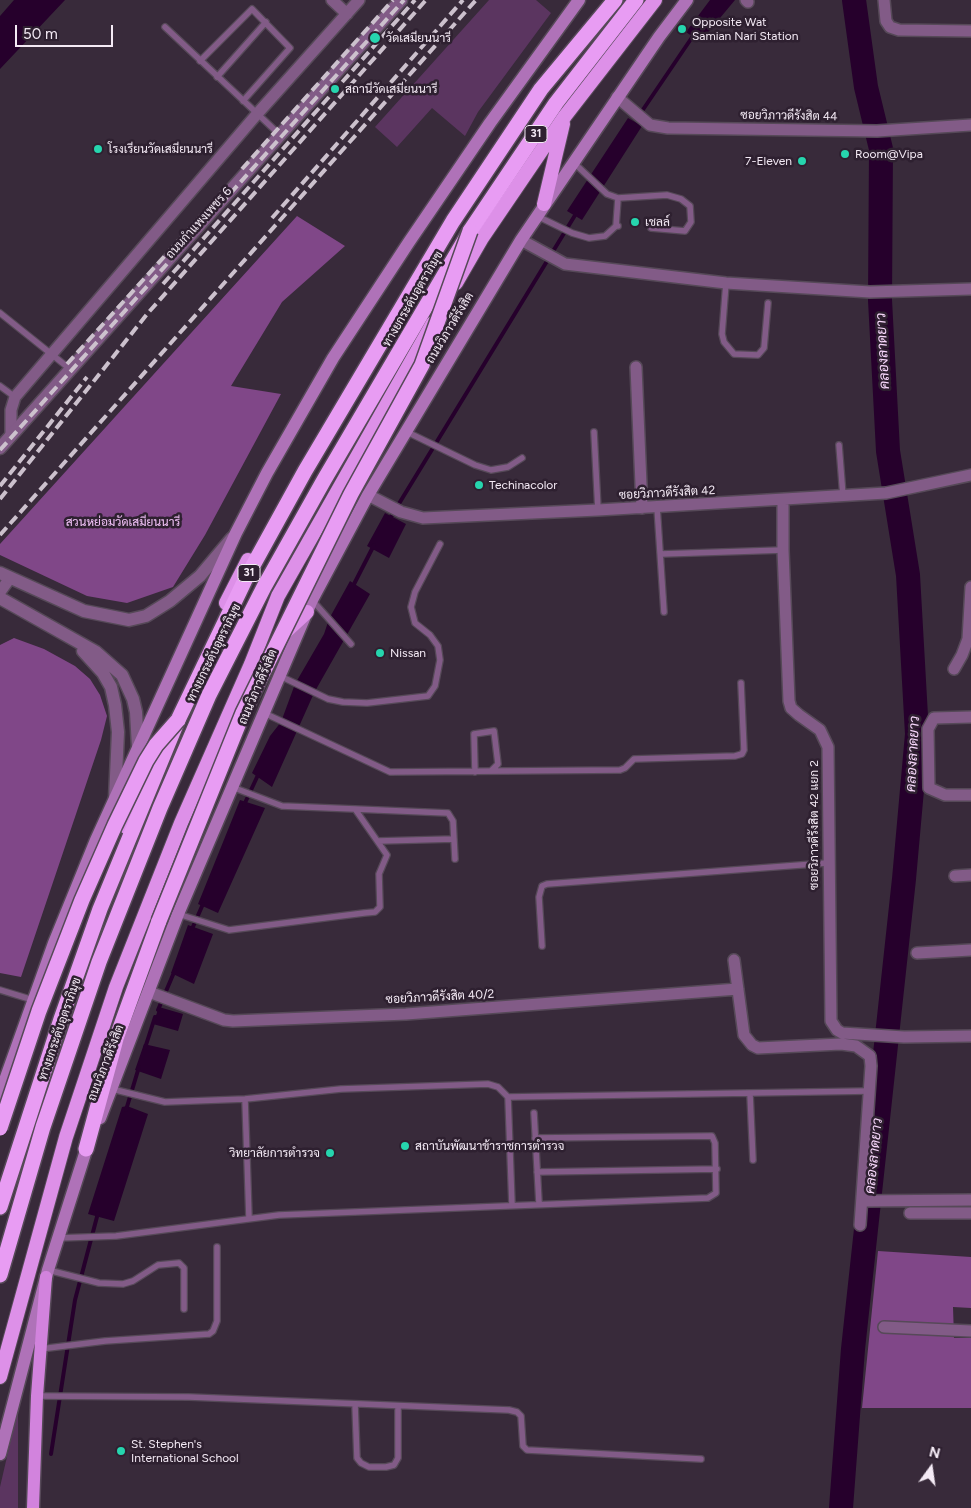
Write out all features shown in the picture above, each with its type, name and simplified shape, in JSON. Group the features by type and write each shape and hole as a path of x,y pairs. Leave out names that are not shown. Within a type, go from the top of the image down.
{"highway":[{"name":"31","path":"0,1189 25,1124 98,905 141,787 237,579 298,471 447,221 534,89 605,0"},
{"name":"ทางยกระดับอุตราภิมุข","path":"0,1207 61,1019 97,918 178,720 245,580 453,221 541,90 615,0"},
{"name":"ทางยกระดับอุตราภิมุข","path":"0,1275 43,1127 99,962 160,808 209,695 264,587 310,504 470,231 556,103 636,0"},
{"name":"ถนนวิภาวดีรังสิต","path":"0,1377 66,1137 104,1021 180,823 251,664 278,596 482,238 565,116 655,0"},
{"path":"541,210 565,116"},
{"path":"86,1149 116,1039 159,921 247,704 338,520 422,366 470,231"},
{"path":"251,664 310,606"},
{"path":"0,1128 39,1011 82,900 111,833 146,761 156,745 178,720"}],"main road":[{"name":"31","path":"0,1094 76,887 236,534 267,473 333,358 447,185 579,0"},
{"name":"ถนนวิภาวดีรังสิต","path":"0,1454 57,1238 86,1149 155,994 178,914 310,606 368,495 521,240 573,162 687,0"},
{"path":"32,1508 40,1348 47,1274"}],"street":[{"path":"332,0 347,14"},
{"path":"11,436 11,410 15,397 257,114 359,0"},
{"name":"ถนนกำแพงเพชร 6","path":"0,448 279,134 401,0"},
{"path":"884,0 886,21 890,27 899,30 971,31"},
{"name":"ซอยวิภาวดีรังสิต 44","path":"618,97 648,123 668,128 868,131 971,126"},
{"path":"521,240 565,264 726,282 870,292 971,289"},
{"path":"636,367 642,508"},
{"name":"ซอยวิภาวดีรังสิต 42","path":"368,495 396,510 423,518 642,508 886,493 971,476"},
{"name":"ซอยวิภาวดีรังสิต 42 แยก 2","path":"783,500 789,701 791,708 820,730 828,747 831,1021 836,1030 842,1033 904,1037 971,1036"},
{"path":"0,592 5,576 84,611 129,620 146,616 170,601 200,576 236,534"},
{"path":"954,669 968,639 971,587"},
{"path":"0,598 96,652 122,675 133,699 136,712 138,747"},
{"path":"61,631 94,661 111,687 118,715 115,798"},
{"path":"971,717 941,717 934,718 930,722 929,788 945,795 971,795"},
{"path":"955,876 971,875"},
{"path":"917,954 971,950"},
{"path":"734,960 744,1035 752,1045 758,1048 841,1044 856,1046 870,1056 864,1201 860,1226"},
{"name":"ซอยวิภาวดีรังสิต 40/2","path":"155,994 233,1021 406,1014 738,989"},
{"path":"864,1201 971,1200"},
{"path":"910,1213 971,1213"},
{"path":"884,1327 971,1331"}],"lane":[{"path":"200,61 252,8 290,48 243,101"},
{"path":"217,77 266,22"},
{"path":"164,27 279,134"},
{"path":"573,162 602,190 618,198 667,196 681,199 690,206 691,222 685,230 651,228"},
{"path":"541,210 560,227 572,233 589,238 605,236 617,226 618,198"},
{"path":"726,282 722,334 724,342 734,354 758,355 764,348 768,303"},
{"path":"0,313 70,368"},
{"path":"0,386 15,397"},
{"path":"405,431 475,465 491,470 508,467 522,458"},
{"path":"594,432 598,510"},
{"path":"840,445 842,496"},
{"path":"657,507 664,612"},
{"path":"280,676 314,692 343,702 366,703 428,696 435,686 440,660 438,646 430,635 415,623 411,607 415,592 440,544"},
{"path":"660,554 783,550"},
{"path":"310,606 329,619 351,644"},
{"path":"263,713 390,772 620,770 625,768 634,759 738,756 744,750 741,683"},
{"path":"475,772 474,734 494,731 498,764 491,771"},
{"path":"232,787 270,803 292,807 448,813 453,821 455,859"},
{"path":"178,914 229,930 375,912 380,907 379,874 387,855 355,809"},
{"path":"378,841 454,838"},
{"path":"542,946 539,897 542,886 547,884 828,863"},
{"path":"0,990 33,1000"},
{"path":"112,1089 158,1101 245,1099 341,1089 477,1083 498,1087 508,1097 512,1205"},
{"path":"508,1097 869,1091"},
{"path":"750,1094 753,1160"},
{"path":"245,1099 249,1218"},
{"path":"534,1113 538,1203"},
{"path":"57,1238 116,1236 249,1218 538,1203 708,1198 716,1193 715,1143 712,1136 535,1138"},
{"path":"537,1172 716,1169"},
{"path":"40,1348 209,1334 213,1332 217,1321 217,1247"},
{"path":"47,1274 100,1283 124,1284 133,1281 158,1265 179,1262 184,1268 184,1309"},
{"path":"37,1396 189,1397 518,1412 521,1416 523,1446 527,1450 701,1459"},
{"path":"355,1404 357,1458 361,1463 369,1467 386,1468 394,1465 398,1458 398,1406"}],"shaded area":[{"path":"14,0 65,0 0,69 0,16"},
{"path":"489,0 536,0 551,13 478,112 465,136 432,108 397,147 375,127"},
{"path":"710,0 735,0 700,42 686,32"},
{"path":"628,118 642,126 582,220 567,211"},
{"path":"385,513 406,524 389,558 367,546"},
{"path":"350,581 370,594 314,693 272,787 252,773 270,736 281,722 295,684 324,634 329,619"},
{"path":"240,800 265,808 218,913 198,904"},
{"path":"188,925 213,934 194,984 171,973"},
{"path":"159,1007 183,1014 178,1031 153,1024"},
{"path":"144,1044 170,1050 161,1079 135,1070"},
{"path":"127,1106 148,1114 114,1221 88,1214 122,1107"},
{"path":"18,1409 18,1508 0,1508 0,1487"}],"green space":[{"name":"สวนหย่อมวัดเสมียนนารี","path":"297,216 345,246 282,302 231,386 281,394 205,535 173,587 127,603 87,596 0,555 0,544"},
{"path":"14,638 44,649 75,666 90,679 100,695 107,716 101,740 21,977 0,973 0,645"},
{"path":"878,1251 971,1257 971,1308 953,1307 954,1338 971,1338 971,1408 862,1408"}],"waterway":[{"name":"คลองลาดยาว","path":"841,1508 853,1349 904,879 917,734 908,575 888,451 880,300 881,149 866,87 854,0"},
{"path":"640,114 695,33"},
{"path":"389,520 577,212"},
{"path":"352,588 374,545"},
{"path":"244,805 258,775"},
{"path":"192,929 203,904"},
{"path":"158,1010 175,970"},
{"path":"145,1048 155,1017"},
{"path":"126,1110 139,1067"},
{"path":"51,1454 75,1300 98,1213"}],"railway":[{"path":"242,169 393,0"},
{"path":"0,450 404,0"},
{"path":"163,284 415,0"},
{"path":"0,499 148,313 426,0"},
{"path":"272,218 463,0"},
{"path":"0,535 476,0"},
{"path":"67,364 201,216"},
{"path":"0,486 87,377"}],"place":[{"name":"Opposite Wat Samian Nari Station","path":"682,29"},
{"name":"วัดเสมียนนารี","path":"375,38"},
{"name":"สถานีวัดเสมียนนารี","path":"335,89"},
{"name":"โรงเรียนวัดเสมียนนารี","path":"98,149"},
{"name":"Room@Vipa","path":"845,154"},
{"name":"7-Eleven","path":"802,161"},
{"name":"เชลล์","path":"635,222"},
{"name":"Techinacolor","path":"479,485"},
{"name":"Nissan","path":"380,653"},
{"name":"สถาบันพัฒนาข้าราชการตำรวจ","path":"405,1146"},
{"name":"วิทยาลัยการตำรวจ","path":"330,1153"},
{"name":"St. Stephen's International School","path":"121,1451"}]}
